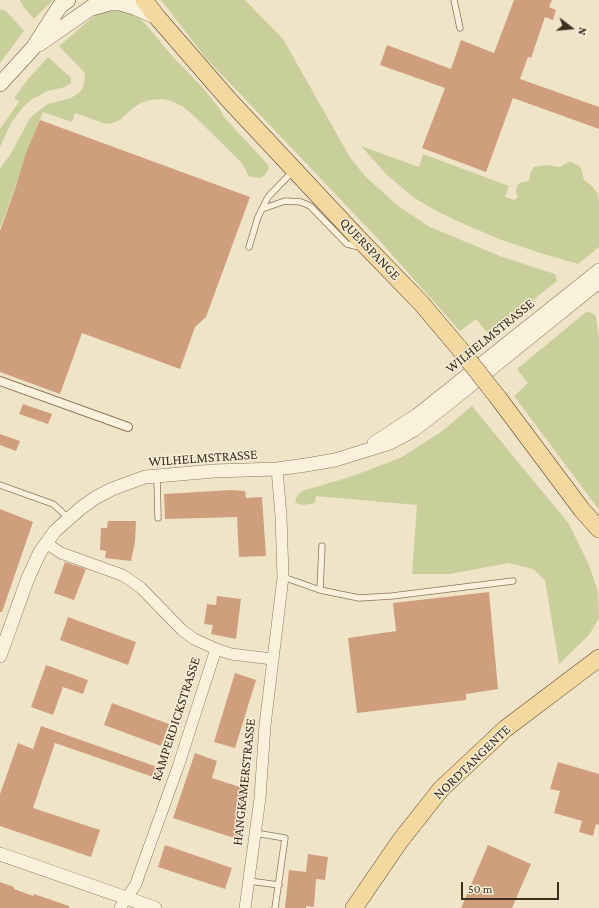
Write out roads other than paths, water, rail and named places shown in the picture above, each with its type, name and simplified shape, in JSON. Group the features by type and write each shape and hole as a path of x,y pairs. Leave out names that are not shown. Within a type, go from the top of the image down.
{"main road":[{"path":"0,84 33,48 60,6 68,0"},
{"path":"33,48 102,0"},
{"name":"QUERSPANGE","path":"144,0 156,17 229,100 421,303 459,348 582,510 599,529"},
{"path":"89,9 110,3 120,3 134,7 156,17"},
{"name":"QUERSPANGE","path":"582,510 599,542"},
{"name":"NORDTANGENTE","path":"354,908 400,841 441,789 505,729 599,658"}],"street":[{"name":"WILHELMSTRASSE","path":"361,452 417,416 599,270"},
{"name":"WILHELMSTRASSE","path":"0,656 28,578 46,543 68,519 86,504 112,489 145,477 214,470 277,468 335,460 390,443 414,430 526,342 599,282"},
{"path":"0,381 128,427"},
{"name":"HANGKAMERSTRASSE","path":"245,908 260,798 265,725 283,576 281,516 277,468"},
{"name":"KAMPERDICKSTRASSE","path":"46,543 67,555 118,573 130,580 141,588 182,630 194,639 216,649 178,767 136,884 123,903"},
{"path":"216,649 250,657 272,659"},
{"path":"0,854 123,903 155,908"}],"lane":[{"path":"454,0 460,28"},
{"path":"249,247 258,217 268,197 294,170"},
{"path":"262,209 285,201 301,202 310,206 347,244 372,251"},
{"path":"157,476 158,518"},
{"path":"0,485 52,504 68,519"},
{"path":"320,590 322,546"},
{"path":"283,576 320,590 359,598 392,596 513,581"},
{"path":"255,833 285,838 276,908"},
{"path":"249,881 279,885"}]}
